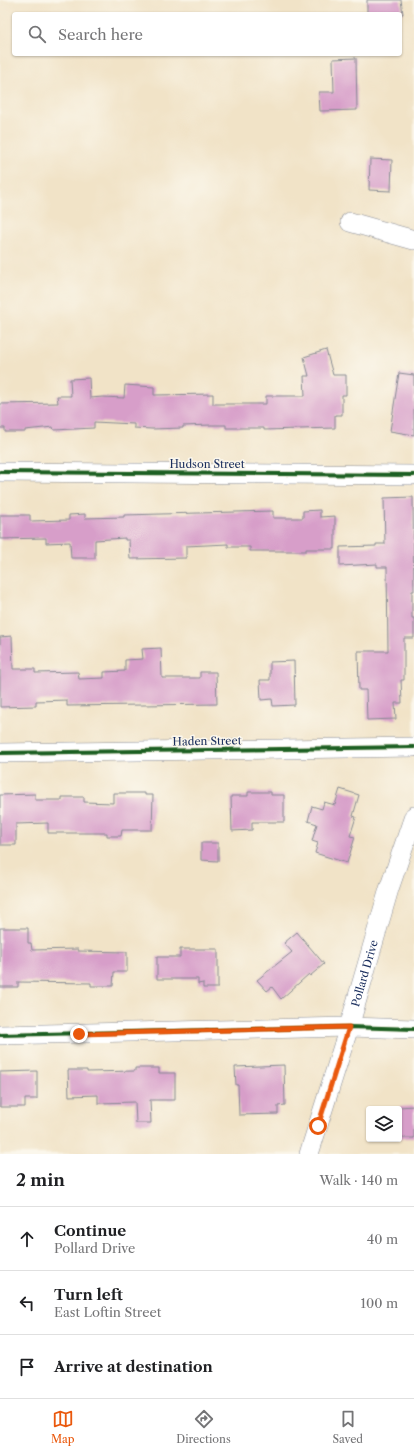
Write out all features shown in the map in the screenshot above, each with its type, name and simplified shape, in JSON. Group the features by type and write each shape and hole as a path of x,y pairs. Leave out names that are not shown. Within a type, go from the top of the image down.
{"street":[{"path":"350,222 414,240"},
{"name":"Hudson Street","path":"0,472 414,475"},
{"name":"Haden Street","path":"0,753 414,747"},
{"name":"Pollard Drive","path":"309,1154 349,1027 389,889 414,816"},
{"path":"0,1035 349,1027 414,1029"}],"building":[{"path":"367,0 401,0 403,14 402,12 367,12"},
{"path":"356,58 357,110 320,111 319,92 334,92 333,59"},
{"path":"370,159 392,160 391,191 369,190"},
{"path":"326,350 333,375 346,375 346,395 342,395 342,415 335,415 335,428 264,430 264,428 226,428 226,425 211,425 152,429 134,428 134,424 94,422 94,428 54,430 53,427 25,430 25,432 5,432 5,428 0,428 0,404 58,403 57,396 71,396 70,379 89,378 90,398 124,398 125,385 154,387 154,395 213,394 213,404 266,404 266,396 305,396 304,376 309,376 304,357"},
{"path":"399,373 414,375 414,435 390,431"},
{"path":"413,497 414,591 412,591 412,618 414,618 414,638 404,638 404,680 401,680 402,703 395,703 396,719 367,720 366,690 359,690 358,651 388,651 387,567 377,567 377,564 340,566 340,547 376,546 376,544 385,544 384,498"},
{"path":"320,510 320,517 335,516 335,549 306,549 306,551 250,551 250,547 228,547 228,544 186,546 186,558 130,559 129,540 125,540 125,538 95,540 95,558 71,558 70,542 46,543 46,538 0,539 0,515 30,515 30,521 69,520 69,515 85,514 85,518 124,517 124,515 273,511 273,518 303,518 303,511"},
{"path":"12,636 13,669 35,669 35,673 78,672 79,679 104,678 104,672 125,671 125,660 143,659 142,649 161,648 162,678 200,678 200,672 216,672 217,704 67,706 67,700 36,701 36,706 0,707 0,637"},
{"path":"294,661 295,705 273,706 272,699 261,700 260,680 270,680 270,662"},
{"path":"340,789 359,795 353,816 356,817 350,836 355,837 347,863 315,853 318,843 312,841 317,824 308,821 312,806 322,809 324,802 335,805"},
{"path":"248,792 271,792 271,795 284,795 284,822 252,822 252,830 232,831 231,796 248,796"},
{"path":"113,793 145,793 145,795 153,795 152,830 122,830 121,836 107,836 107,833 48,833 48,823 16,824 16,845 0,845 0,795 35,794 35,800 62,800 62,797 84,797 84,802 113,803"},
{"path":"201,843 218,843 218,861 201,860"},
{"path":"0,928 28,928 28,943 31,943 32,950 78,949 78,951 127,952 127,972 114,972 113,986 91,986 91,983 18,982 18,987 0,987"},
{"path":"297,932 324,964 310,976 309,974 281,999 272,987 267,991 257,980 292,952 284,943"},
{"path":"180,949 218,949 218,988 203,988 203,983 198,984 198,979 157,979 157,957 180,957"},
{"path":"284,1065 285,1105 278,1106 278,1114 239,1115 238,1085 236,1085 235,1067"},
{"path":"135,1068 159,1068 159,1073 175,1073 175,1100 150,1100 151,1123 136,1123 135,1102 98,1103 98,1095 69,1096 68,1070 87,1070 87,1072 135,1071"},
{"path":"37,1071 37,1099 25,1099 25,1107 0,1107 0,1072"},
{"path":"414,1106 414,1138 402,1138 402,1107"}],"cycle path":[{"path":"0,472 414,475"},
{"path":"0,753 414,747"},
{"path":"0,1035 349,1027 414,1029"}],"route":[{"path":"79,1034 349,1027 318,1126"}]}
